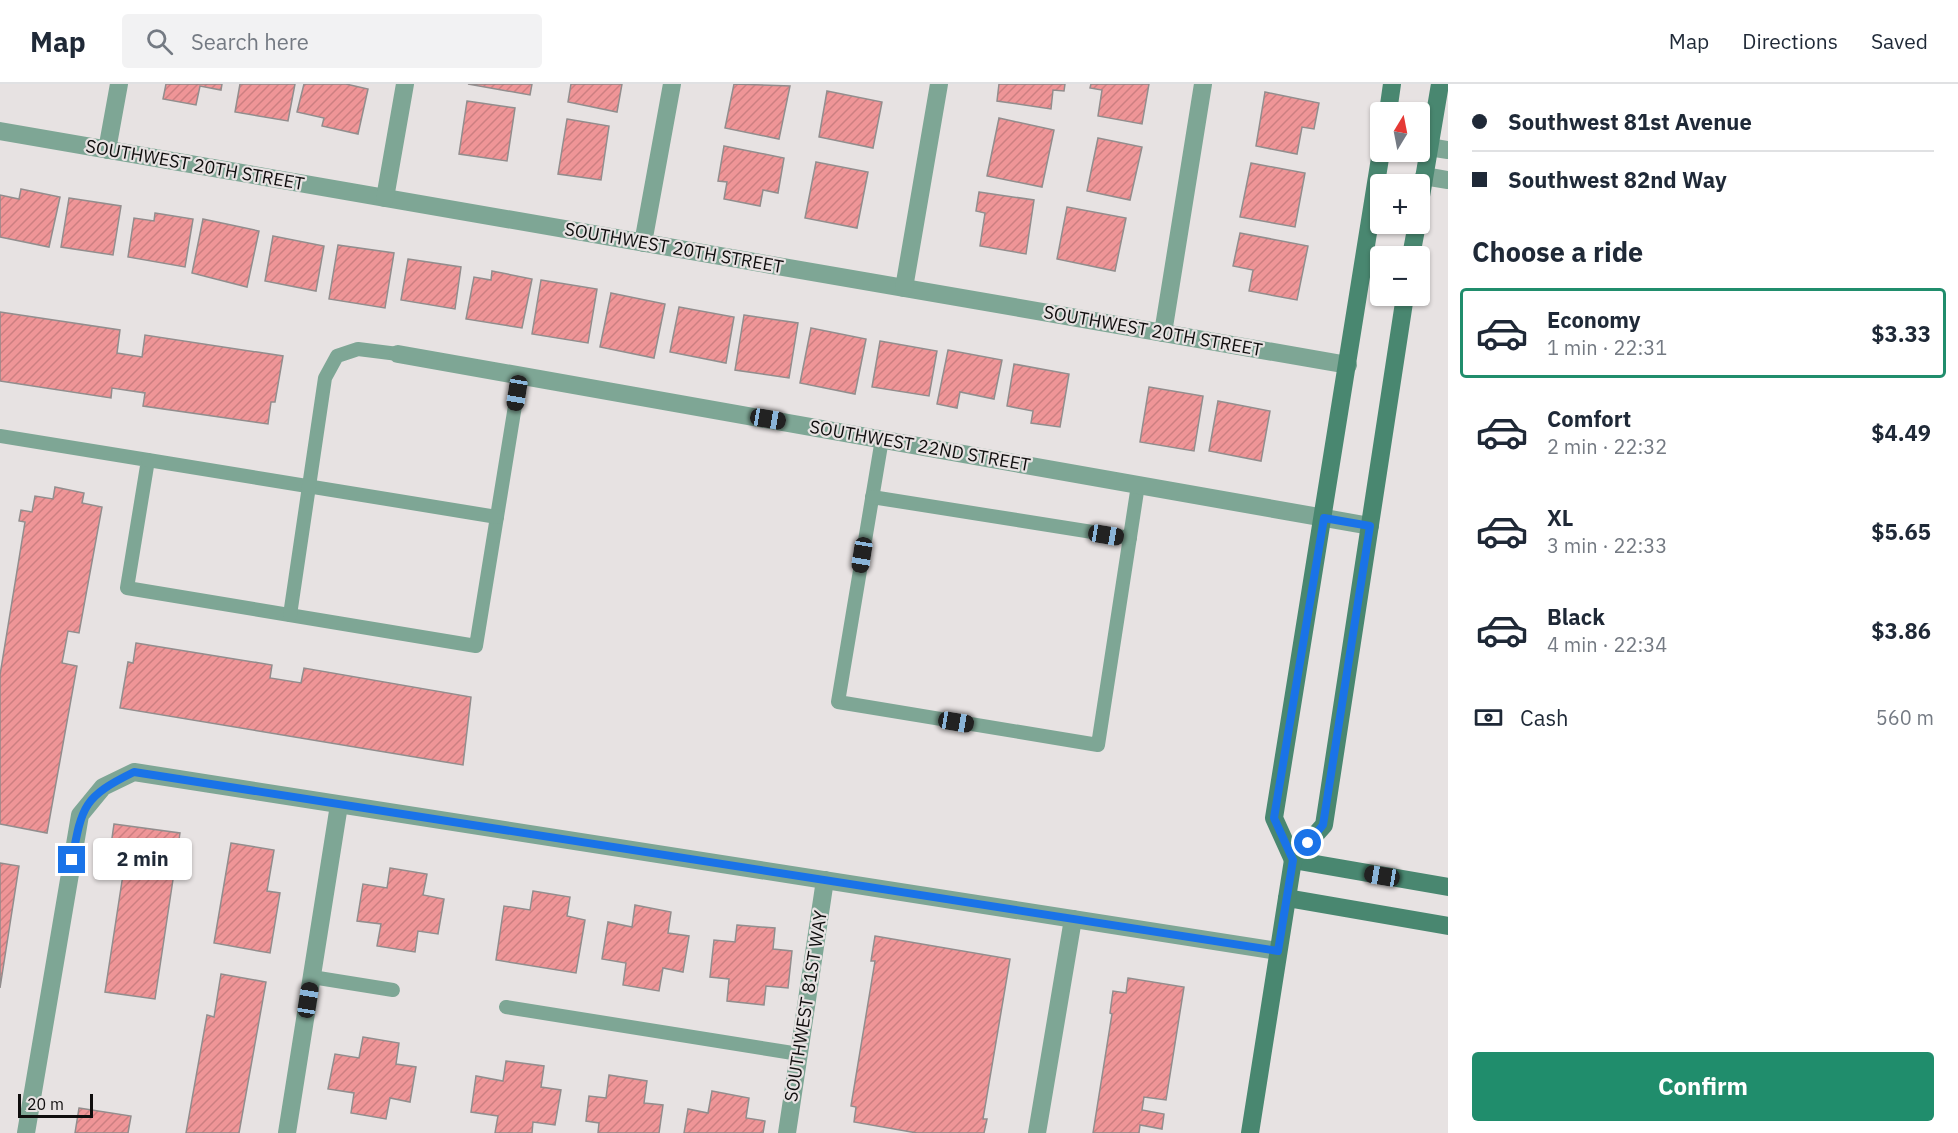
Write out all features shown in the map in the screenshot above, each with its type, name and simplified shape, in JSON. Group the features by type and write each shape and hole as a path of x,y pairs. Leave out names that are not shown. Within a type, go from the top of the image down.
{"street":[{"path":"107,150 119,84"},
{"path":"385,198 405,84"},
{"path":"643,243 672,84"},
{"path":"904,288 939,84"},
{"path":"1163,333 1203,84"},
{"path":"1389,102 1392,84"},
{"path":"1430,141 1440,84"},
{"name":"SOUTHWEST 20TH STREET","path":"0,131 1348,365"},
{"path":"1430,147 1448,150"},
{"path":"1293,860 1274,818 1379,162"},
{"path":"1430,177 1448,180"},
{"path":"1250,1133 1293,860 1323,825 1403,306"},
{"name":"SOUTHWEST 22ND STREET","path":"398,354 1370,526"},
{"path":"26,1133 80,815 103,787 134,772 1278,951"},
{"path":"289,1133 339,805"},
{"path":"1293,860 1448,887"},
{"name":"SOUTHWEST 81ST WAY","path":"787,1133 825,880"},
{"path":"1287,898 1448,926"},
{"path":"1037,1133 1073,919"}],"lane":[{"path":"290,615 325,378 337,356 358,349 398,354"},
{"path":"148,460 127,588 476,646 520,375"},
{"path":"0,436 497,517"},
{"path":"882,439 838,702 1098,745 1138,485"},
{"path":"872,497 1130,538"},
{"path":"312,978 393,990"},
{"path":"506,1008 799,1054"}],"building":[{"path":"166,84 222,84 221,90 200,86 196,105 163,99"},
{"path":"240,84 295,84 288,121 235,112"},
{"path":"304,84 346,84 368,89 358,134 322,126 324,118 297,112"},
{"path":"468,84 532,84 530,95"},
{"path":"571,84 622,84 617,112 568,102"},
{"path":"734,84 790,86 779,139 725,128"},
{"path":"999,84 1065,84 1064,91 1053,90 1051,109 997,101"},
{"path":"1091,84 1149,84 1142,124 1098,116 1102,90 1090,88"},
{"path":"827,91 882,102 873,148 819,137"},
{"path":"1265,92 1319,103 1314,129 1302,127 1297,154 1256,146"},
{"path":"467,101 515,108 507,161 459,154"},
{"path":"999,118 1054,130 1042,187 987,176"},
{"path":"567,119 609,126 601,180 558,174"},
{"path":"1098,138 1142,147 1130,200 1087,191"},
{"path":"724,146 784,158 778,193 763,190 760,206 724,199 727,182 718,181"},
{"path":"816,162 868,172 857,228 805,218"},
{"path":"1251,163 1305,173 1295,227 1240,217"},
{"path":"21,189 60,197 49,247 0,237 0,195 19,199"},
{"path":"979,192 1034,200 1026,254 980,246 985,213 976,211"},
{"path":"69,198 121,206 113,255 61,247"},
{"path":"1067,207 1126,218 1115,271 1057,259"},
{"path":"155,213 193,219 185,267 128,257 134,218 154,221"},
{"path":"203,219 259,231 247,287 192,273"},
{"path":"1240,233 1308,246 1297,300 1249,291 1253,270 1233,266"},
{"path":"273,236 324,246 316,291 265,281"},
{"path":"338,245 394,253 385,308 329,299"},
{"path":"408,259 461,267 455,309 401,300"},
{"path":"492,271 532,279 522,328 466,319 474,277 491,280"},
{"path":"541,280 597,289 588,343 532,334"},
{"path":"611,293 665,304 654,358 600,347"},
{"path":"679,307 734,317 726,363 670,352"},
{"path":"0,312 120,330 117,353 142,357 145,335 283,356 275,402 271,402 268,424 143,406 145,393 112,388 111,398 0,381"},
{"path":"744,315 798,323 789,378 735,370"},
{"path":"811,328 866,339 855,394 800,383"},
{"path":"880,341 937,351 929,396 872,387"},
{"path":"948,350 1002,360 994,399 960,392 957,408 937,404"},
{"path":"1014,364 1069,374 1060,427 1031,423 1033,411 1007,406"},
{"path":"1149,387 1203,396 1194,451 1140,442"},
{"path":"1218,401 1270,411 1261,461 1209,451"},
{"path":"55,487 84,493 82,503 102,507 79,633 68,631 62,663 77,666 47,833 0,824 0,675 25,522 19,521 21,510 32,512 35,496 53,499"},
{"path":"136,643 272,665 270,678 301,683 304,668 471,697 463,765 120,708 128,662 133,663"},
{"path":"114,824 180,833 155,999 105,992 124,868 108,866"},
{"path":"231,843 274,850 267,891 280,893 270,953 214,943"},
{"path":"0,863 19,866 0,988"},
{"path":"390,868 427,874 423,895 444,899 438,934 418,931 415,952 377,946 381,924 357,921 363,884 387,888"},
{"path":"533,891 570,897 567,916 585,920 576,973 496,960 504,906 530,910"},
{"path":"635,905 671,912 668,933 689,936 683,972 663,968 659,991 623,985 626,963 602,959 608,922 632,927"},
{"path":"737,925 775,928 773,949 792,951 788,988 766,986 764,1005 727,1001 729,979 710,977 714,940 735,942"},
{"path":"875,936 1010,959 983,1119 987,1119 984,1133 917,1133 854,1122 856,1107 851,1106 875,961 871,961"},
{"path":"221,974 266,982 239,1133 186,1133 207,1015 214,1017"},
{"path":"1128,978 1184,987 1166,1100 1144,1097 1142,1110 1164,1114 1162,1129 1140,1125 1139,1133 1093,1133 1112,1014 1110,1013 1113,991 1126,993"},
{"path":"363,1037 399,1043 396,1064 416,1067 410,1102 390,1098 386,1119 351,1113 354,1093 328,1089 335,1054 359,1058"},
{"path":"506,1061 544,1066 541,1087 561,1090 555,1125 533,1122 532,1133 495,1133 498,1116 471,1112 476,1076 503,1081"},
{"path":"609,1075 647,1081 644,1103 663,1105 659,1133 598,1133 599,1123 586,1121 589,1096 606,1098"},
{"path":"712,1091 749,1098 746,1118 765,1121 763,1133 684,1133 688,1109 708,1113"},
{"path":"79,1108 131,1116 128,1133 75,1133"}],"route":[{"path":"72,860 80,815 103,787 134,772 1278,951 1293,860 1274,818 1324,518 1370,526 1332,782 1323,825 1308,843"}]}
